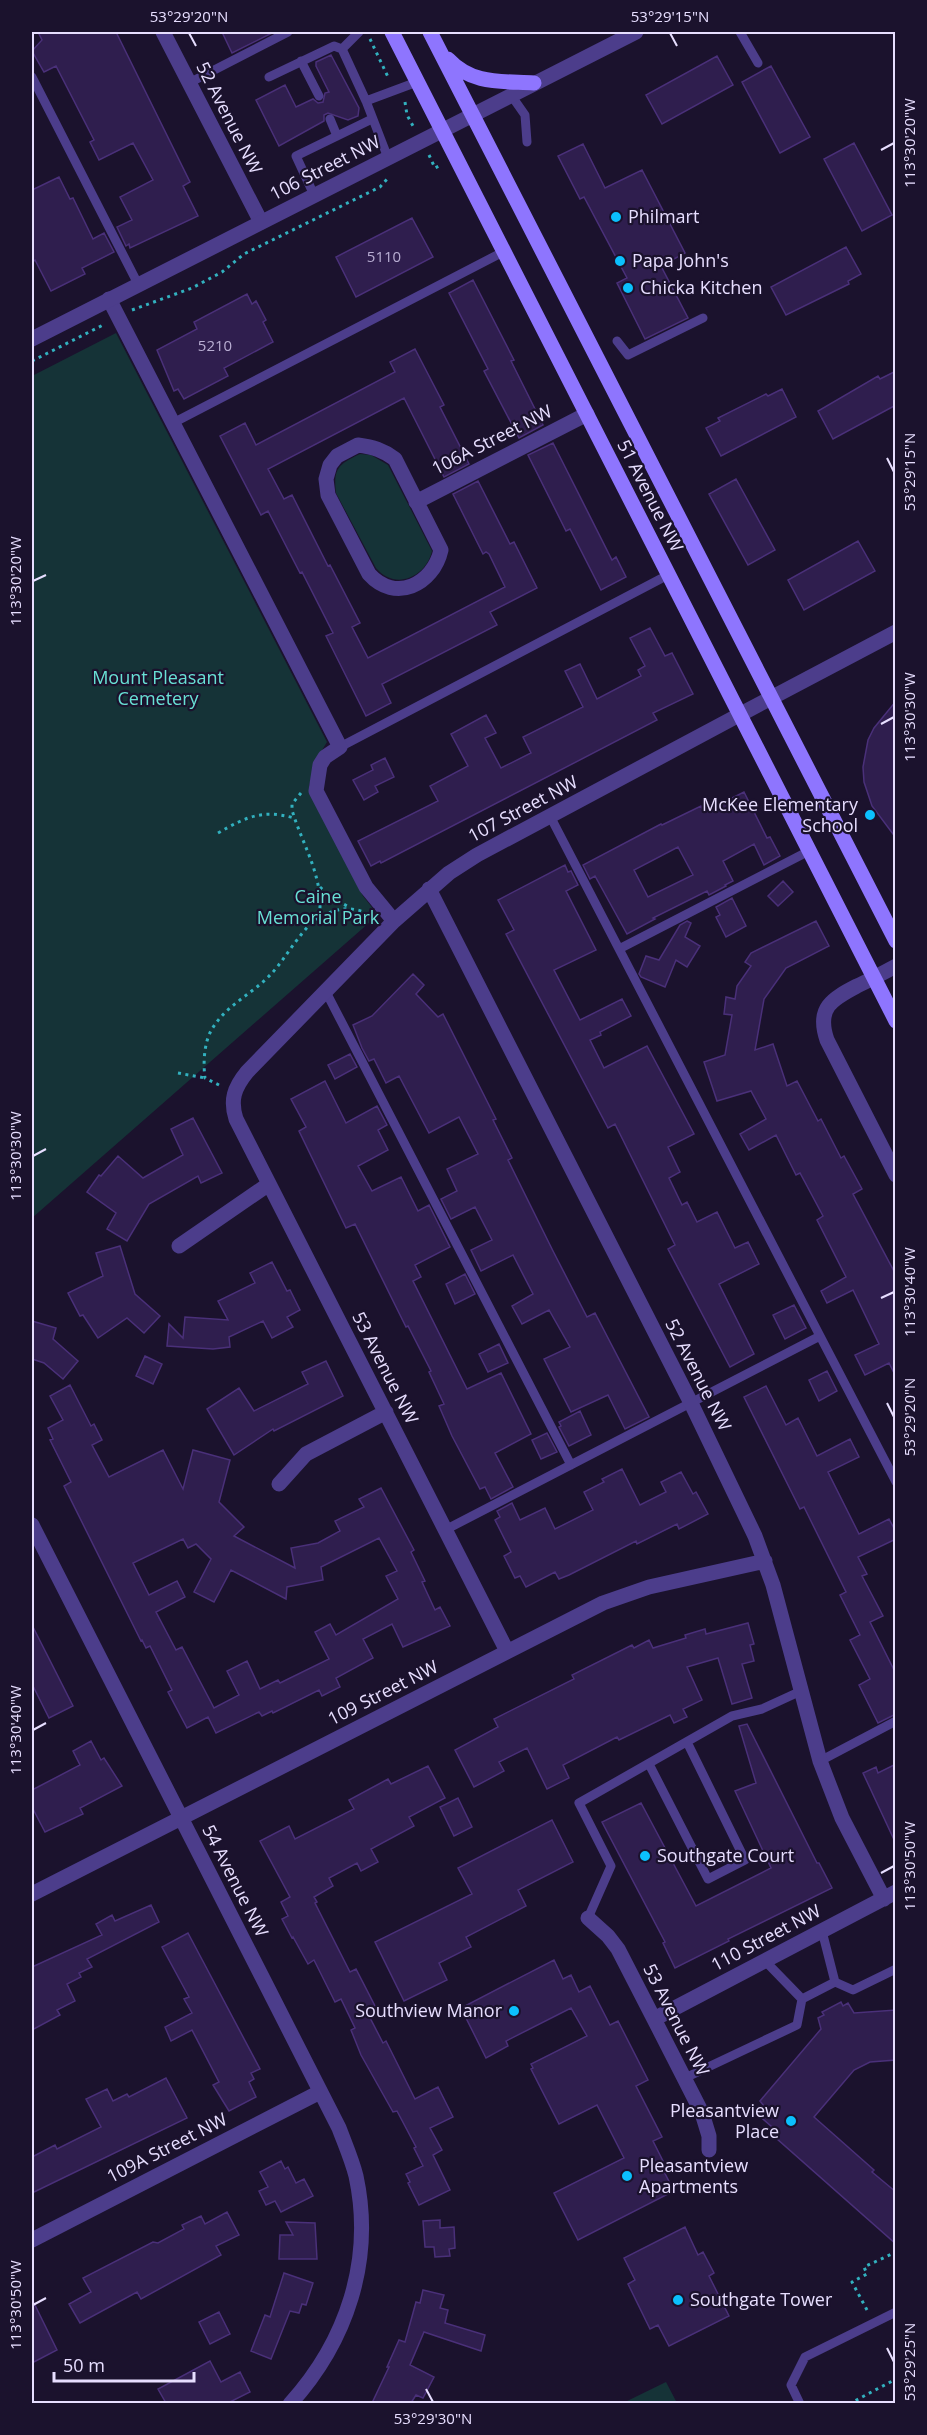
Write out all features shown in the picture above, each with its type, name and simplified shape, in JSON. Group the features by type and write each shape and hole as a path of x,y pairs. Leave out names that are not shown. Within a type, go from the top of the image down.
{"main road":[{"name":"51 Avenue NW","path":"392,32 896,1021"},
{"name":"51 Avenue NW","path":"430,32 896,941"},
{"path":"440,50 456,67 477,79 534,83"}],"street":[{"name":"52 Avenue NW","path":"163,32 261,222"},
{"name":"106 Street NW","path":"32,339 314,195 391,165 441,131 636,32"},
{"path":"109,299 340,747 325,758 320,765 316,781 319,798 366,886 394,921"},
{"name":"106A Street NW","path":"416,502 587,414"},
{"path":"358,446 373,447 384,451 395,459 416,502 441,550 438,564 429,576 406,588 391,590 378,584 369,574 328,495 326,479 330,465 337,456 358,446"},
{"name":"107 Street NW","path":"232,1101 236,1087 247,1072 326,990 394,921 429,889 464,863 896,632"},
{"name":"52 Avenue NW","path":"429,889 738,1498 765,1561 820,1761 842,1818 890,1895"},
{"path":"896,966 831,1002 822,1023 827,1040 896,1175"},
{"name":"53 Avenue NW","path":"232,1101 236,1119 507,1651"},
{"path":"179,1246 269,1184"},
{"path":"279,1484 306,1454 386,1412"},
{"name":"54 Avenue NW","path":"32,1525 339,2128 355,2174 361,2209 359,2266 351,2302 339,2334 323,2363 290,2403"},
{"name":"109 Street NW","path":"32,1894 577,1615 631,1593 765,1561"},
{"name":"110 Street NW","path":"654,2019 890,1895"},
{"name":"53 Avenue NW","path":"588,1918 608,1936 618,1950 685,2078 707,2124 709,2150"},
{"name":"109A Street NW","path":"32,2240 320,2092"}],"lane":[{"path":"189,83 288,32"},
{"path":"342,49 359,32"},
{"path":"740,32 758,63"},
{"path":"269,77 327,48 334,46 342,49 355,90 366,101 391,165"},
{"path":"301,61 319,96"},
{"path":"339,69 348,64"},
{"path":"32,77 138,284"},
{"path":"311,82 322,77"},
{"path":"366,101 417,82"},
{"path":"511,95 525,115 527,142"},
{"path":"330,119 337,136"},
{"path":"314,195 296,156 372,119"},
{"path":"173,423 503,252"},
{"path":"617,341 628,355 703,318"},
{"path":"340,747 668,575"},
{"path":"550,816 896,1482"},
{"path":"619,949 808,851"},
{"path":"326,990 571,1465"},
{"path":"445,1530 820,1336"},
{"path":"588,1918 611,1866 579,1803 732,1716 762,1709 801,1691"},
{"path":"820,1761 896,1721"},
{"path":"649,1764 708,1879 745,1860 687,1742"},
{"path":"822,1931 835,1982"},
{"path":"765,1961 802,1999"},
{"path":"835,1982 853,1990 896,1969"},
{"path":"802,1999 835,1982"},
{"path":"685,2078 797,2025 802,1999"},
{"path":"800,2403 791,2385 805,2357 896,2312"}],"path":[{"path":"366,32 389,79 406,103 408,116"},
{"path":"32,361 142,305 164,300 192,288 222,272 244,254 380,187 391,165"},
{"path":"205,1078 207,1040 218,1020 230,1007 272,974 319,918 322,901 319,885 311,858 294,818 292,804 316,781"},
{"path":"218,833 256,814 294,818"},
{"path":"319,885 332,898 370,914"},
{"path":"319,918 350,907"},
{"path":"178,1073 205,1078 221,1086 232,1101"},
{"path":"874,2323 852,2282 867,2274 864,2267 896,2252"},
{"path":"849,2403 896,2379"}],"green space":[{"name":"Mount Pleasant Cemetery","path":"116,333 327,742 316,760 309,786 363,896 378,915 32,1218 32,376"},
{"path":"360,454 371,455 388,465 432,551 423,568 409,578 392,579 376,568 336,493 339,468"},
{"path":"666,2382 677,2403 623,2403"}],"building":[{"path":"38,32 116,32 190,182 183,186 198,216 130,248 129,244 126,246 117,227 132,220 120,197 153,180 133,143 99,160 90,142 94,140 56,66 44,72 32,51 42,40"},
{"path":"222,32 274,32 232,53"},
{"path":"331,55 359,108 358,116 348,120 328,113 324,115 324,121 279,146 256,100 285,85 296,107 313,99 318,103 323,102 325,93 329,92 316,62"},
{"path":"717,56 733,85 662,124 646,95"},
{"path":"771,66 810,137 780,153 742,82"},
{"path":"854,143 892,215 862,231 824,159"},
{"path":"583,144 605,188 642,170 685,253 661,266 688,318 645,339 617,283 627,278 584,197 580,199 558,156"},
{"path":"59,177 70,199 73,198 93,239 104,233 114,252 82,268 85,274 51,291 35,260 32,262 32,190"},
{"path":"412,218 433,257 356,297 336,257"},
{"path":"846,247 861,274 848,281 849,284 786,315 771,287"},
{"path":"473,280 514,360 511,361 543,425 519,438 484,371 488,369 449,293"},
{"path":"247,294 252,304 256,301 266,320 263,322 273,342 224,368 228,376 184,399 178,389 174,391 157,350 197,329 194,322"},
{"path":"415,349 444,405 440,407 469,464 444,477 404,398 268,469 284,499 292,495 328,566 330,565 360,623 352,627 368,658 505,587 489,554 486,552 483,554 453,494 478,481 510,544 514,542 537,588 490,612 497,625 382,684 391,703 366,716 326,636 333,633 302,572 300,573 268,511 261,515 220,436 245,423 256,445 395,372 390,362"},
{"path":"896,371 896,405 833,439 818,411 878,376 880,379"},
{"path":"782,389 796,417 721,456 706,428 720,421 718,418 766,394 768,396"},
{"path":"553,443 612,560 616,557 626,577 601,590 570,529 566,531 528,455"},
{"path":"736,479 775,550 748,565 709,494"},
{"path":"858,541 875,571 804,610 788,580"},
{"path":"650,628 665,656 672,653 693,694 653,713 657,720 381,863 380,861 371,866 358,841 438,801 430,786 468,766 451,734 486,715 496,733 485,738 501,768 531,753 523,737 583,707 565,671 580,664 597,699 641,676 638,670 645,666 630,638"},
{"path":"896,701 896,838 872,806 864,782 863,767 868,740 874,728"},
{"path":"385,758 394,777 375,786 378,792 364,800 353,780 373,770 371,765"},
{"path":"744,792 767,838 770,837 780,856 764,865 754,844 723,861 733,881 726,886 709,895 707,891 627,934 595,876 590,879 583,865 701,806 704,812","holes":["678,847 693,875 648,897 634,870"]},
{"path":"565,865 578,885 566,891 596,950 554,970 580,1020 622,999 631,1016 600,1032 601,1035 590,1040 604,1068 647,1046 694,1134 668,1147 680,1172 669,1178 682,1205 687,1202 697,1222 717,1212 735,1248 748,1242 759,1264 719,1284 754,1354 730,1367 668,1249 675,1245 615,1124 608,1128 506,934 514,930 498,900"},
{"path":"783,881 793,892 778,906 768,896"},
{"path":"732,898 746,926 726,937 716,917 720,915 716,907"},
{"path":"687,921 691,923 685,937 700,946 687,967 676,960 665,987 641,977 639,974 646,956 659,960 680,925"},
{"path":"816,921 829,946 786,968 764,999 755,1050 773,1044 787,1086 797,1081 818,1121 821,1119 841,1158 844,1156 862,1189 853,1194 896,1275 896,1377 889,1363 865,1375 855,1355 879,1344 853,1290 827,1303 821,1291 846,1277 817,1220 823,1216 800,1173 796,1175 776,1135 749,1150 740,1134 766,1119 751,1091 717,1101 704,1062 725,1055 732,1015 724,1014 726,997 735,999 737,986 751,966 745,962 751,953"},
{"path":"413,974 424,985 416,994 438,1017 443,1014 496,1119 493,1120 512,1158 508,1160 587,1317 595,1313 649,1417 625,1429 608,1395 571,1412 544,1359 570,1347 549,1310 522,1324 512,1306 533,1294 513,1255 481,1271 471,1250 492,1240 475,1207 451,1219 441,1199 457,1191 447,1169 478,1154 459,1117 429,1133 399,1076 386,1083 374,1059 369,1061 362,1048 353,1025 372,1016"},
{"path":"350,1054 357,1067 335,1079 328,1065"},
{"path":"325,1081 346,1123 377,1106 387,1125 378,1130 388,1150 358,1166 372,1191 401,1177 418,1211 429,1205 450,1247 415,1265 421,1277 413,1281 467,1389 501,1373 531,1434 495,1453 513,1487 491,1499 485,1487 480,1489 452,1436 439,1406 444,1404 429,1372 431,1371 408,1326 406,1327 355,1224 346,1228 299,1131 306,1127 291,1099"},
{"path":"193,1118 222,1173 201,1183 198,1176 149,1204 127,1241 107,1229 116,1213 87,1192 99,1175 101,1176 118,1156 143,1178 183,1155 171,1129"},
{"path":"120,1246 135,1294 160,1316 144,1333 127,1318 98,1338 83,1315 80,1316 68,1293 103,1276 96,1253"},
{"path":"272,1262 300,1310 287,1317 293,1327 272,1338 263,1321 229,1337 230,1347 213,1349 167,1346 169,1324 183,1338 185,1317 228,1320 218,1301 255,1283 250,1273"},
{"path":"465,1274 475,1294 455,1304 446,1284"},
{"path":"794,1305 806,1328 785,1339 773,1315"},
{"path":"32,1321 56,1328 53,1339 78,1361 63,1379 44,1363 32,1359"},
{"path":"499,1344 508,1363 488,1372 479,1354"},
{"path":"145,1356 162,1364 153,1384 136,1376"},
{"path":"326,1361 343,1396 274,1431 273,1429 234,1455 207,1409 239,1388 254,1411 308,1384 302,1372"},
{"path":"827,1371 837,1391 819,1401 809,1380"},
{"path":"70,1385 91,1426 94,1424 102,1440 92,1445 109,1477 163,1450 183,1489 193,1450 230,1460 219,1502 244,1527 234,1536 295,1568 291,1548 318,1543 340,1531 335,1521 364,1507 359,1499 381,1488 414,1550 411,1552 425,1581 422,1582 435,1610 440,1607 450,1626 403,1647 392,1624 363,1639 373,1658 336,1678 340,1687 322,1696 319,1690 273,1713 272,1711 262,1716 259,1712 216,1733 208,1717 187,1728 168,1692 172,1690 150,1646 146,1648 141,1641 64,1486 71,1482 50,1440 53,1439 48,1428 63,1420 50,1396","holes":["379,1538 397,1571 386,1576 398,1599 336,1635 330,1624 315,1632 329,1659 280,1683 278,1680 260,1689 247,1661 227,1671 239,1695 214,1708 182,1647 176,1650 156,1612 185,1597 177,1581 149,1595 133,1563 183,1539 188,1548 196,1544 211,1559 194,1592 214,1602 231,1570 286,1599 287,1587 323,1580 321,1567"]},
{"path":"766,1386 786,1425 798,1418 817,1456 850,1439 859,1457 828,1472 859,1534 889,1519 896,1532 896,1539 858,1557 867,1574 862,1576 883,1616 870,1622 896,1674 896,1714 878,1723 859,1685 870,1679 850,1640 860,1635 840,1595 846,1592 804,1507 800,1509 744,1397"},
{"path":"580,1411 591,1435 569,1446 559,1427 561,1426 559,1422"},
{"path":"547,1433 557,1452 541,1459 532,1440"},
{"path":"622,1469 640,1505 666,1492 661,1482 681,1472 693,1494 696,1492 708,1514 679,1529 677,1524 637,1544 636,1541 559,1579 555,1572 526,1587 520,1576 515,1578 504,1556 511,1552 495,1520 500,1517 497,1511 512,1503 520,1520 545,1508 555,1529 593,1510 584,1492 604,1482 602,1479"},
{"path":"748,1623 754,1644 750,1645 754,1661 742,1664 752,1698 732,1704 718,1658 687,1667 702,1700 683,1709 687,1717 674,1723 670,1715 619,1740 617,1737 563,1765 569,1778 547,1789 527,1748 499,1762 504,1771 474,1787 455,1750 498,1727 494,1719 574,1679 572,1675 632,1645 634,1648 649,1640 653,1648 686,1638 685,1635 705,1629 706,1634"},
{"path":"32,1625 73,1706 49,1718 32,1684"},
{"name":"Southgate Court","path":"747,1724 817,1863 832,1888 675,1968 663,1943 665,1942 602,1822 641,1803 696,1906 771,1868 735,1791 756,1783 739,1726"},
{"path":"91,1741 101,1760 104,1758 122,1786 80,1808 83,1814 45,1832 32,1807 32,1790 80,1765 73,1751"},
{"path":"896,1764 896,1844 863,1773 876,1767 878,1773"},
{"path":"428,1766 445,1798 409,1817 414,1826 371,1849 378,1862 361,1871 357,1863 329,1878 333,1886 314,1897 350,1972 356,1969 375,2006 366,2010 383,2043 386,2041 415,2099 438,2087 453,2117 430,2128 442,2150 433,2155 450,2190 419,2205 406,2174 423,2166 414,2148 416,2147 397,2111 393,2112 361,2055 351,2030 355,2028 341,1999 335,2002 314,1960 308,1964 282,1919 288,1916 281,1902 290,1897 260,1841 289,1826 295,1839 354,1809 349,1800 388,1779 391,1784"},
{"path":"458,1798 472,1827 454,1836 440,1807"},
{"path":"552,1820 573,1862 518,1890 526,1906 466,1937 471,1947 439,1963 447,1980 404,2001 375,1942 472,1894 458,1868"},
{"path":"151,1905 159,1922 87,1959 92,1967 79,1973 81,1977 67,1984 75,2001 57,2010 60,2015 32,2030 32,1967 102,1935 96,1924 112,1915 115,1921"},
{"path":"188,1933 260,2069 251,2073 254,2079 249,2082 256,2097 229,2111 213,2085 219,2082 192,2030 171,2041 165,2027 192,2013 184,1999 189,1997 162,1947"},
{"path":"554,1960 563,1979 571,1975 579,1992 590,1986 610,2025 618,2021 648,2080 636,2086 662,2137 653,2141 663,2161 659,2162 674,2191 578,2240 554,2193 624,2158 597,2105 559,2124 531,2069 533,2068 531,2064 587,2036 571,2008 506,2041 508,2046 486,2058 461,2008"},
{"name":"Pleasantview Place","path":"841,2002 843,2006 848,2003 854,2013 896,2010 896,2060 870,2062 854,2070 814,2117 896,2192 896,2244 776,2138 777,2136 769,2129 772,2127 757,2114 764,2106 760,2101 821,2029 818,2018 824,2015 822,2012"},
{"path":"166,2078 187,2118 32,2193 32,2157 55,2145 57,2149 101,2127 86,2099 107,2089 113,2101 127,2094 129,2097"},
{"path":"281,2161 285,2169 288,2167 296,2183 304,2179 313,2196 281,2212 275,2201 266,2205 259,2191 268,2187 260,2172"},
{"path":"227,2212 239,2235 216,2246 221,2255 141,2299 137,2292 80,2323 69,2304 91,2292 83,2278 153,2242 158,2243 184,2229 182,2225 201,2216 205,2224"},
{"path":"440,2220 440,2228 454,2227 455,2248 449,2249 450,2256 435,2257 434,2247 425,2247 423,2221"},
{"path":"286,2222 315,2223 317,2259 279,2259 280,2235 293,2235"},
{"name":"Southgate Tower","path":"685,2227 698,2255 703,2252 714,2273 709,2276 729,2316 669,2346 658,2325 650,2329 628,2284 635,2280 624,2258"},
{"path":"284,2273 313,2283 306,2305 302,2304 299,2313 290,2311 271,2359 251,2351 265,2315 270,2317"},
{"path":"423,2290 444,2295 440,2308 448,2310 445,2323 485,2335 481,2351 424,2332 410,2365 434,2377 423,2398 416,2395 411,2403 372,2403 399,2340 405,2342 416,2302 420,2303"},
{"path":"32,2299 57,2350 32,2363"},
{"path":"219,2312 230,2334 210,2344 199,2322"},
{"path":"210,2361 221,2382 240,2372 250,2392 228,2403 166,2403 158,2389"}],"place":[{"name":"Philmart","path":"616,217"},
{"name":"Papa John's","path":"620,261"},
{"name":"Chicka Kitchen","path":"628,288"},
{"name":"McKee Elementary School","path":"870,815"},
{"name":"Southgate Court","path":"645,1856"},
{"name":"Southview Manor","path":"514,2011"},
{"name":"Pleasantview Place","path":"791,2121"},
{"name":"Pleasantview Apartments","path":"627,2176"},
{"name":"Southgate Tower","path":"678,2300"}],"park label":[{"name":"Caine Memorial Park","path":"318,907"}]}
